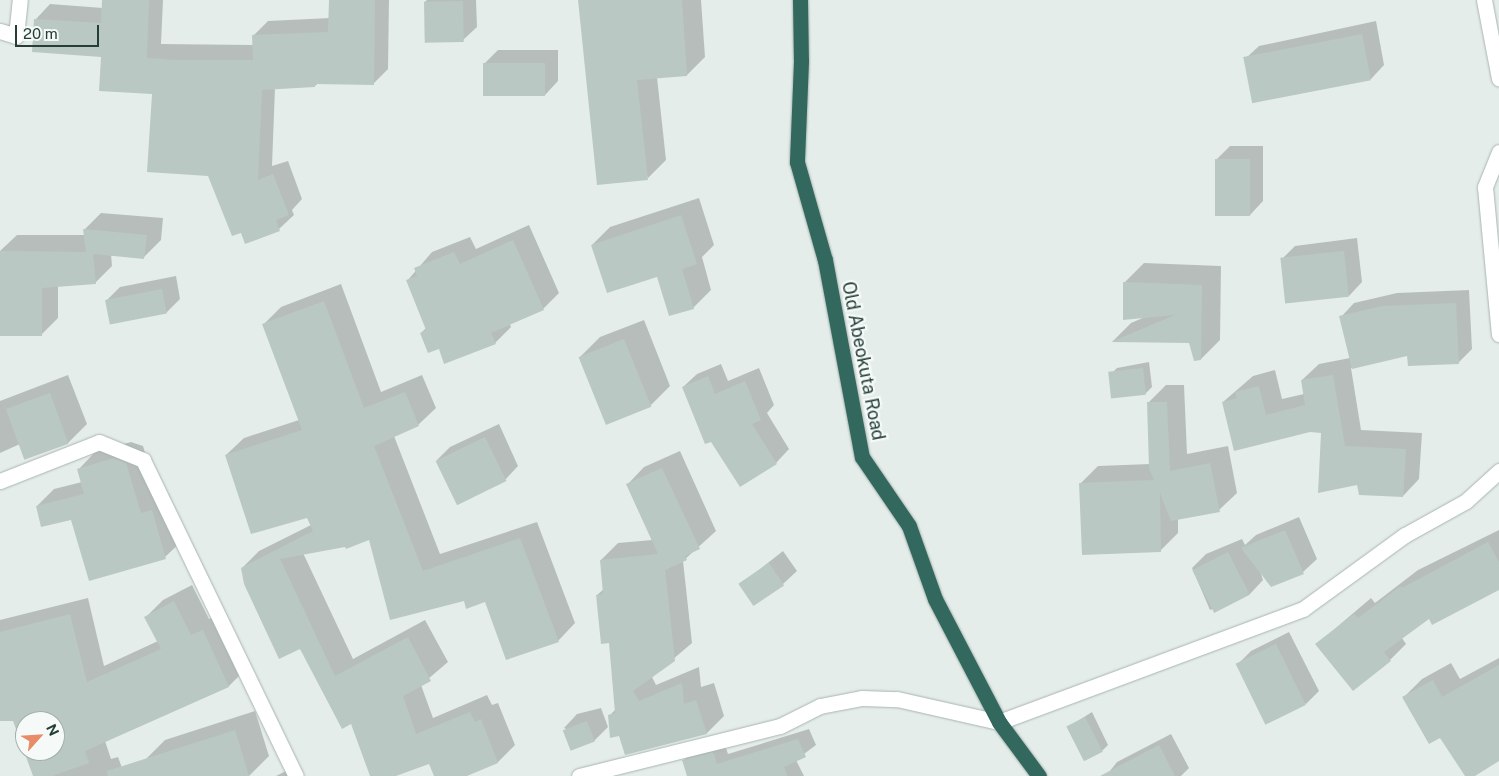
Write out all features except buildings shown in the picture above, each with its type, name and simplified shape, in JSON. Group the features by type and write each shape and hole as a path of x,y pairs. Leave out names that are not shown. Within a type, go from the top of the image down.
{"highway":[{"name":"Old Abeokuta Road","path":"800,0 797,162 825,260 862,457 909,526 935,599 999,722 1039,776"}],"street":[{"path":"0,31 16,36 20,0"},
{"path":"1484,0 1499,79"},
{"path":"1499,152 1485,188 1499,334"},
{"path":"0,481 99,442 143,460 296,776"},
{"path":"578,776 780,726 820,706 862,698 897,699 999,722 1303,609 1374,555 1466,501 1499,471"}]}
